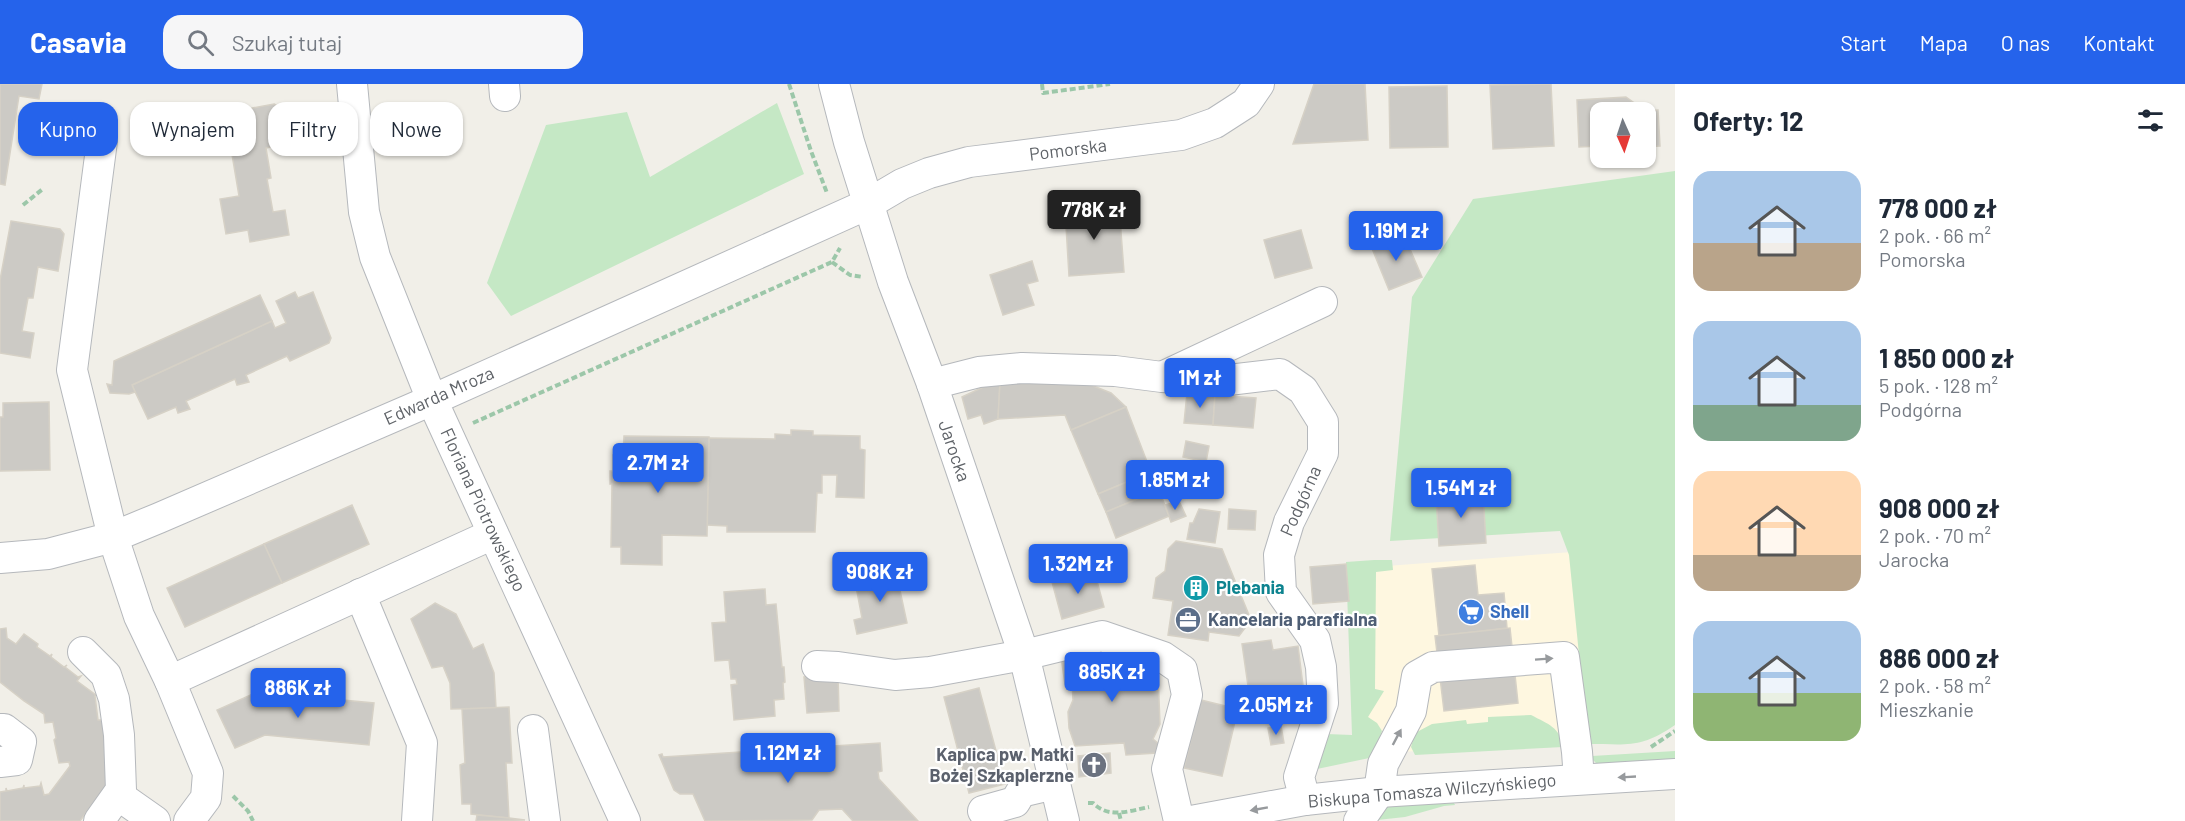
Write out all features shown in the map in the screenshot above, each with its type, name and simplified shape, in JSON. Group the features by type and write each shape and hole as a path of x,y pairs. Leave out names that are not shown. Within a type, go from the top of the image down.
{"street":[{"name":"Floriana Piotrowskiego","path":"352,84 364,212 375,257 432,400 626,821"},
{"name":"Jarocka","path":"834,84 893,282 932,384 1024,655 1064,821"},
{"name":"Pomorska","path":"868,204 902,184 929,173 969,162 1181,135 1215,123 1246,103 1259,84"},
{"path":"100,156 72,370 114,537 139,615 170,681 208,773 206,798 189,821"},
{"name":"Edwarda Mroza","path":"0,558 48,554 114,537 432,400 868,204"},
{"path":"1161,378 1323,302"},
{"name":"Podgórna","path":"932,384 979,372 1022,368 1115,371 1161,378 1220,381 1280,374 1303,390 1323,422 1323,453 1289,522 1279,555 1281,592 1315,640 1321,667 1323,703 1299,777 1305,800"},
{"path":"170,681 493,534"},
{"path":"360,594 422,743 417,821"},
{"path":"817,666 895,675 930,672 1024,655 1102,636 1163,657 1182,670 1187,695 1167,769 1179,821"},
{"path":"83,652 106,675 114,699 118,735 121,790 99,821"},
{"path":"1359,821 1379,792 1383,764 1411,711 1417,676 1432,667 1564,657 1579,779"},
{"path":"0,729 4,729 21,742 17,760 0,762"},
{"path":"533,730 545,821"},
{"name":"Biskupa Tomasza Wilczyńskiego","path":"1191,821 1305,800 1379,792 1675,774"},
{"path":"983,811 1015,802 1021,792 1055,784"},
{"path":"118,795 155,821"}],"path":[{"path":"789,84 831,202"},
{"path":"1042,84 1043,93 1110,84"},
{"path":"23,205 44,188"},
{"path":"448,435 832,262 845,239"},
{"path":"832,262 850,275 866,277"},
{"path":"1651,748 1675,731"},
{"path":"231,794 248,811 253,821"},
{"path":"1119,813 1121,821"}],"shaded area":[{"name":"Shell","path":"1572,552 1592,741 1365,754 1360,568"}],"green space":[{"path":"777,103 804,174 511,316 487,283 546,125 627,112 650,177"},
{"path":"1675,171 1675,725 1643,742 1588,744 1569,555 1560,531 1390,541 1412,297 1473,199"},
{"path":"1392,560 1393,570 1376,572 1375,689 1384,691 1368,717 1377,723 1382,731 1374,757 1317,769 1326,734 1352,735 1346,562"},
{"path":"1531,715 1556,730 1563,747 1415,755 1411,747 1415,733 1432,724 1466,720 1467,724 1488,722 1488,717"},
{"path":"1675,751 1675,760 1597,764 1592,759 1592,756"},
{"path":"1454,803 1455,805 1405,817 1368,821 1385,806"}],"building":[{"path":"0,84 42,84 39,99 19,96 5,185 0,184"},
{"path":"1314,84 1365,84 1368,140 1293,144"},
{"path":"1551,84 1554,146 1493,149 1490,85"},
{"path":"1447,86 1448,147 1390,148 1389,87"},
{"path":"1626,97 1633,102 1590,102 1590,146 1579,147 1577,100"},
{"path":"268,105 268,148 266,148 271,178 267,179 273,212 285,210 289,235 250,242 248,230 226,234 220,199 239,196 232,156 256,156 256,107"},
{"path":"1656,110 1658,110 1660,146 1656,146"},
{"path":"1119,205 1124,272 1069,276 1065,209"},
{"path":"11,221 60,229 64,234 58,271 38,267 33,298 28,298 22,331 34,333 30,358 0,353 0,280"},
{"path":"1301,230 1312,268 1275,278 1264,240"},
{"path":"1403,233 1422,277 1389,290 1371,246"},
{"path":"1032,261 1038,281 1027,284 1034,305 1003,315 990,275"},
{"path":"295,292 298,298 313,292 331,338 329,343 290,361 287,356 246,375 249,382 237,385 235,379 186,401 190,409 178,413 176,407 148,419 132,385 272,321 275,328 286,323 276,301"},
{"path":"260,295 272,321 132,385 135,392 110,393 107,384 112,385 114,361"},
{"path":"994,382 1000,382 998,419 984,424 981,415 968,419 962,397"},
{"path":"1000,382 1091,385 1111,393 1126,407 1071,430 1065,415 998,419"},
{"path":"1187,393 1215,395 1213,425 1184,423"},
{"path":"1215,395 1256,398 1253,428 1213,425"},
{"path":"49,402 50,470 0,471 0,417 3,417 3,403"},
{"path":"1126,407 1151,472 1098,494 1071,430"},
{"path":"791,430 813,431 813,435 860,436 860,449 865,450 864,498 836,497 837,475 822,475 822,493 817,493 815,532 727,532 727,526 707,525 709,438 775,439 775,434 791,435"},
{"path":"624,436 709,437 707,536 662,535 662,565 621,564 621,547 611,547 612,484 610,484 610,471 613,471 613,455 623,455"},
{"path":"1186,441 1209,446 1206,462 1183,457"},
{"path":"1151,472 1159,490 1106,512 1098,494"},
{"path":"1159,490 1169,516 1116,538 1106,512"},
{"path":"1483,492 1486,543 1439,546 1436,495"},
{"path":"1179,501 1186,516 1171,522 1165,505"},
{"path":"352,505 369,544 282,583 264,544"},
{"path":"1199,509 1220,512 1215,543 1187,539 1190,523 1193,523"},
{"path":"1229,509 1256,511 1255,530 1228,529"},
{"name":"Plebania","path":"1176,541 1222,549 1251,620 1239,636 1209,632 1208,641 1168,635 1173,601 1153,598 1156,578 1165,571 1168,549"},
{"path":"264,544 282,583 185,627 167,588"},
{"path":"1346,564 1349,601 1313,604 1310,567"},
{"name":"Shell","path":"1475,565 1478,595 1504,593 1507,628 1439,636 1432,569"},
{"path":"1094,570 1104,607 1062,619 1052,582"},
{"path":"896,572 907,623 857,634 854,620 862,618 855,581"},
{"path":"765,589 766,605 776,604 782,667 784,667 784,699 774,700 775,716 734,720 731,685 737,684 736,679 731,679 729,660 715,661 712,623 726,622 724,592"},
{"path":"435,603 456,614 473,649 483,644 494,673 496,708 451,709 450,683 443,666 432,668 411,619"},
{"path":"6,628 7,638 16,644 24,634 38,644 37,647 50,656 52,654 51,657 64,667 67,665 65,667 78,677 81,676 77,681 96,695 98,720 104,720 111,779 80,821 0,821 0,792 6,791 6,788 7,791 23,788 24,785 24,788 40,786 41,783 44,795 49,794 70,766 69,762 59,763 53,722 45,723 44,714 0,682 0,629"},
{"path":"1510,628 1518,703 1444,711 1435,636"},
{"path":"1271,640 1273,650 1298,646 1304,693 1250,700 1242,644"},
{"path":"1097,649 1099,658 1158,674 1160,724 1153,739 1159,744 1157,753 1126,755 1124,743 1075,746 1069,728 1068,712 1073,700 1072,683 1065,684 1061,657"},
{"path":"838,675 839,711 807,713 804,677"},
{"path":"979,688 1005,784 969,793 944,697"},
{"path":"257,692 374,703 369,745 265,735 235,748 217,710"},
{"path":"1201,700 1238,709 1222,776 1184,768"},
{"path":"509,707 512,763 506,763 509,818 471,814 471,804 462,804 460,765 465,763 462,709"},
{"path":"1281,726 1284,743 1271,745 1268,728"},
{"path":"880,743 882,771 878,772 879,779 918,821 853,821 842,809 819,810 812,820 705,821 693,794 680,794 674,790 659,755 662,754 663,757"},
{"name":"Kaplica pw. Matki Bożej Szkaplerzne","path":"1110,753 1111,773 1079,777 1078,756"},
{"path":"477,815 509,818 525,820 476,821"}],"place":[{"name":"Plebania","path":"1196,588"},
{"name":"Shell","path":"1471,612"},
{"name":"Kancelaria parafialna","path":"1188,620"},
{"name":"Kaplica pw. Matki Bożej Szkaplerzne","path":"1094,765"}]}
